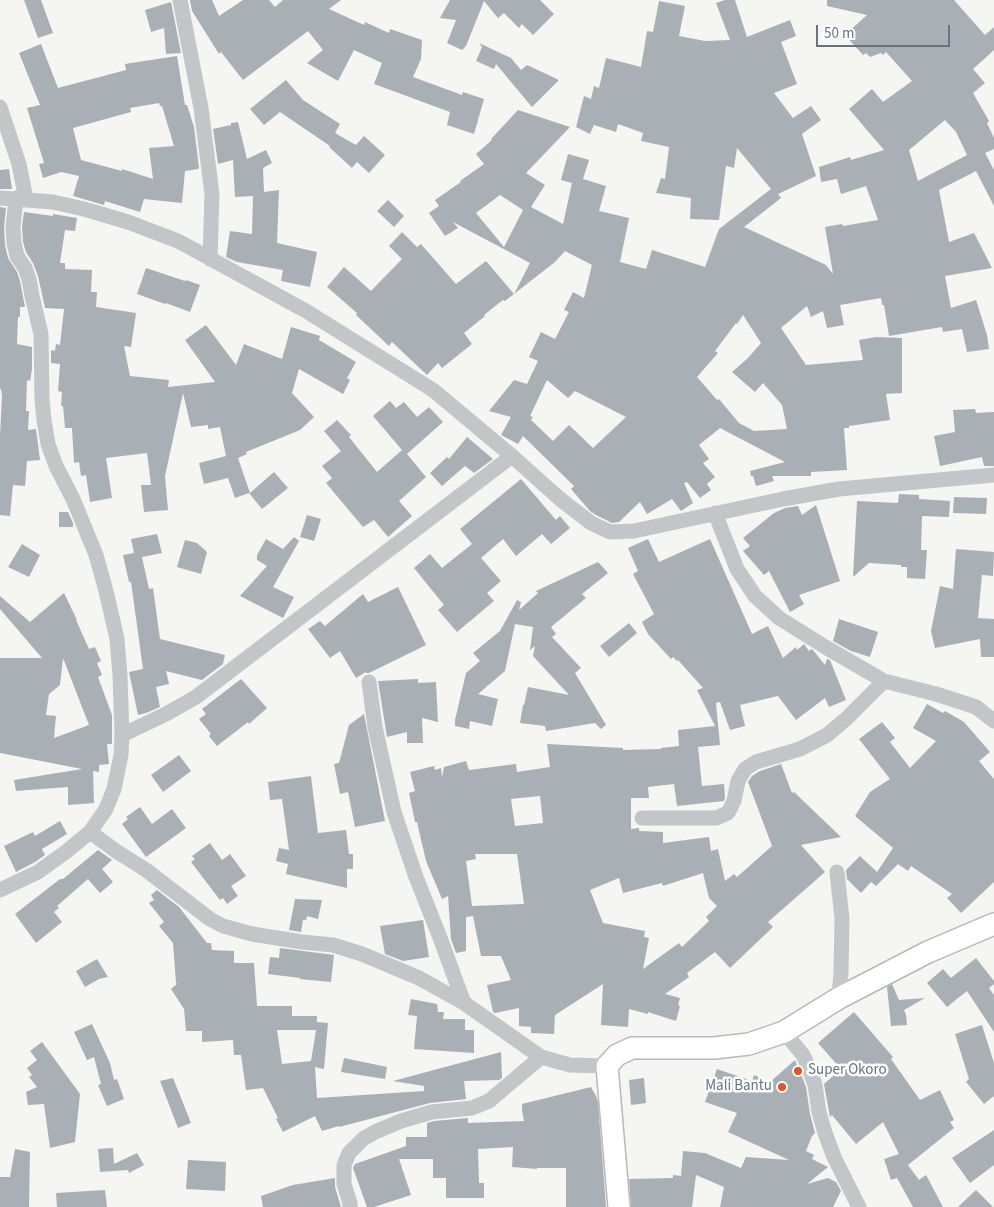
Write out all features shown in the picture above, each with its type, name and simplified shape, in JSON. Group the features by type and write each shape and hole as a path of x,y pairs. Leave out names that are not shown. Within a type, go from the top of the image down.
{"main road":[{"path":"619,1207 606,1066 617,1055 632,1048 714,1048 749,1044 784,1032 839,998 928,952 994,924"}],"street":[{"path":"180,0 201,108 212,194 210,259"},
{"path":"0,107 19,164 21,199 13,227 14,242 17,256 26,268 30,280 41,334 42,392 48,444 96,555 106,591 116,639 120,676 122,735 121,755 114,789 106,809 90,832 68,851 38,872 0,890"},
{"path":"0,198 53,202 128,222 178,241 306,311 433,390 591,523 610,532 634,531 839,489 994,475"},
{"path":"122,735 196,697 512,456"},
{"path":"715,513 737,569 755,596 779,618 884,681 936,694 976,707 994,720"},
{"path":"642,818 716,818 728,813 734,801 738,780 745,769 756,762 800,749 827,735 884,681"},
{"path":"369,682 377,735 394,812 416,877 464,1003"},
{"path":"90,832 146,870 210,919 223,926 252,934 333,945 362,954 419,978 464,1003 541,1057 570,1065 606,1066"},
{"path":"837,872 842,919 839,998"},
{"path":"784,1032 803,1055 809,1068 815,1085 825,1133 834,1157 859,1207"},
{"path":"350,1207 344,1184 344,1165 349,1153 363,1139 402,1120 432,1112 472,1108 489,1101 541,1057"}],"building":[{"path":"24,0 41,0 53,33 38,38"},
{"path":"190,0 212,0 219,16 243,0 269,0 275,7 283,0 341,0 329,9 364,25 365,22 389,33 390,29 422,40 421,59 413,77 462,95 463,92 484,99 474,134 447,125 450,112 374,84 382,63 354,50 338,81 307,63 323,50 308,31 243,80 221,52 219,54 192,11"},
{"path":"450,0 540,0 554,14 533,35 522,24 519,28 504,13 498,18 484,1 466,46 462,50 447,43 456,20 440,18"},
{"path":"725,0 735,0 747,37 790,20 796,36 781,42 797,84 774,93 793,118 811,106 821,120 802,134 816,176 778,194 781,198 744,227 826,265 833,274 825,227 878,220 866,186 841,194 837,179 821,182 819,167 850,157 851,160 884,150 849,109 872,89 883,102 912,81 886,52 883,55 881,53 870,57 866,53 863,55 845,35 867,15 827,6 827,0 954,0 985,35 994,27 994,50 973,69 985,83 973,93 989,121 987,123 994,138 994,149 985,153 994,170 994,206 976,171 939,190 949,242 974,233 992,268 945,276 951,308 976,300 987,335 989,349 967,352 962,329 943,332 942,327 889,336 881,298 840,305 844,325 827,328 823,311 811,317 807,306 781,328 806,365 863,360 859,340 876,337 902,338 902,393 886,394 890,420 844,428 847,470 811,472 811,476 772,476 774,481 756,486 750,471 785,462 720,428 699,445 709,459 703,463 715,477 707,484 711,490 700,498 687,482 684,483 693,503 681,511 672,499 647,514 640,502 619,522 612,523 590,511 571,489 574,486 523,436 518,444 501,435 511,417 489,411 514,380 527,384 538,361 529,357 541,332 555,339 569,312 564,310 573,292 584,298 592,265 565,251 555,262 514,294 530,263 453,222 458,228 445,236 429,213 439,206 435,200 484,164 476,154 492,140 518,110 570,127 526,173 545,185 531,207 563,224 572,183 561,180 568,154 589,160 583,179 606,186 599,211 629,218 620,262 646,269 652,250 705,267 719,229 771,189 737,148 734,168 726,166 719,220 690,219 691,198 656,193 661,178 665,179 669,147 641,141 643,133 618,124 616,132 594,125 590,134 576,127 584,96 591,99 594,86 599,88 606,58 641,67 647,31 653,32 659,1 685,6 679,36 705,41 730,40 716,3","holes":["945,120 956,132 967,155 918,181 909,150","500,195 523,210 504,247 476,213","743,315 761,343 732,372 755,392 763,383 782,405 787,429 754,431 739,423 697,377 718,353 715,351","547,380 568,398 575,391 626,417 593,448 569,425 553,441 531,420 533,417 530,416"]},
{"path":"171,2 181,53 166,54 164,28 151,32 145,10"},
{"path":"479,43 511,58 521,70 527,65 559,80 532,107 496,64 494,69 476,61 482,47"},
{"path":"41,44 58,88 126,70 125,64 177,56 185,105 187,105 194,127 199,168 185,171 182,203 144,199 140,212 105,201 104,205 73,196 79,176 61,172 43,178 39,164 44,163 27,108 40,105 19,53","holes":["159,103 162,106 174,146 149,148 153,179 122,169 122,171 81,160 73,128 131,112 130,108"]},
{"path":"286,80 303,100 340,124 335,133 356,145 364,136 385,155 369,173 357,162 352,168 330,146 280,112 264,125 250,109"},
{"path":"238,122 247,159 266,150 272,163 263,168 264,192 279,190 277,243 317,252 310,287 281,281 283,270 237,262 226,257 230,231 252,234 253,196 235,197 233,160 218,164 213,129"},
{"path":"9,169 12,189 0,189 0,170"},
{"path":"388,200 404,216 394,227 377,211"},
{"path":"0,207 6,208 5,245 8,258 17,272 20,281 25,307 20,307 17,344 32,347 32,369 30,381 27,380 26,411 29,411 28,430 36,429 40,460 27,461 25,486 13,485 10,516 0,515 2,396 0,389"},
{"path":"24,212 77,218 75,231 65,230 60,263 65,263 65,269 92,270 91,292 97,292 96,307 136,313 131,347 124,346 130,376 169,380 168,387 215,382 185,340 206,325 236,365 244,344 282,359 291,327 320,336 319,340 356,362 347,378 350,380 343,394 299,369 292,393 314,417 300,430 246,452 247,454 238,458 250,493 274,472 288,488 262,509 249,493 235,498 228,478 204,484 199,463 226,456 220,427 208,429 208,425 191,427 183,393 165,476 168,510 144,512 141,485 151,485 147,453 106,458 112,498 90,502 86,475 81,476 79,462 74,463 72,428 65,428 63,406 61,406 62,392 58,391 60,364 51,363 51,350 55,351 56,344 60,345 64,309 45,308 38,276 23,242"},
{"path":"402,232 417,247 421,244 456,284 486,261 514,294 505,301 503,300 464,333 472,344 442,368 438,363 427,375 392,342 389,346 356,315 357,313 327,287 344,267 371,291 402,259 389,246"},
{"path":"146,268 200,285 190,312 137,294"},
{"path":"390,401 396,408 404,402 417,417 429,407 443,422 407,454 426,477 399,501 412,516 388,537 374,520 363,527 326,483 332,478 322,466 341,451 324,431 337,420 351,435 349,437 377,472 402,450 373,416"},
{"path":"975,409 976,413 994,412 994,466 984,466 982,457 940,466 934,436 955,432 953,410"},
{"path":"467,437 493,459 474,473 465,466 442,486 430,473 447,457 449,459"},
{"path":"521,479 556,520 560,516 570,528 551,544 542,534 516,556 503,539 481,558 501,581 487,593 494,601 457,632 438,610 444,605 414,568 430,554 442,568 472,544 460,529"},
{"path":"899,494 919,495 919,499 950,501 949,517 922,516 921,550 927,550 925,579 907,578 907,567 901,567 901,565 869,563 853,577 857,501 898,503"},
{"path":"954,497 987,498 986,514 953,513"},
{"path":"816,505 840,581 799,595 804,604 790,612 769,571 764,575 743,551 750,546 743,538 774,513 785,508 798,506 802,515"},
{"path":"59,512 68,512 73,527 59,527"},
{"path":"307,515 321,519 314,541 300,537"},
{"path":"157,534 162,553 142,557 149,589 153,588 160,639 225,655 223,664 202,680 166,671 169,684 156,687 160,707 138,715 129,672 143,669 131,582 129,582 123,555 134,553 131,539"},
{"path":"294,537 299,541 273,587 294,597 283,618 240,596 267,566 257,560 257,555 266,539 283,549"},
{"path":"648,539 659,562 710,539 752,634 768,626 783,658 796,647 797,650 804,644 809,651 813,650 825,665 827,659 830,660 846,700 829,707 825,698 796,720 778,696 740,705 745,726 730,730 720,702 716,703 720,745 698,747 702,786 724,784 724,801 677,806 674,784 648,787 649,798 631,798 631,829 639,828 639,831 663,832 663,843 709,837 711,851 718,849 725,881 734,874 737,877 772,846 748,782 752,776 760,771 781,764 792,793 794,792 841,837 801,845 825,872 768,922 773,927 730,968 715,952 687,973 689,977 665,994 680,998 676,1021 648,1012 648,1014 629,1009 628,1027 601,1025 603,984 555,1015 554,1034 531,1033 531,1027 519,1026 519,1008 493,1012 487,985 511,980 501,956 481,956 473,916 466,917 466,951 456,953 451,939 448,896 442,899 426,861 417,822 415,822 409,793 415,791 410,772 434,766 435,770 441,768 442,778 444,767 466,761 469,770 516,764 517,772 550,767 547,744 623,748 623,750 661,749 679,746 678,730 715,726 697,690 703,688 678,660 673,657 671,659 648,634 642,622 654,614 633,574 638,571 628,548","holes":["540,796 543,823 515,826 511,799","475,854 517,854 524,904 472,906 466,861 476,859","703,873 709,898 717,906 706,917 709,921 682,947 679,943 643,969 649,938 644,937 645,931 603,923 590,890 619,878 623,893 662,883 663,886"]},
{"path":"185,540 197,543 207,552 201,574 177,567"},
{"path":"22,544 40,555 29,577 8,567"},
{"path":"956,549 994,552 993,576 982,575 978,618 994,619 994,657 981,657 980,639 935,648 931,631 940,586 953,589"},
{"path":"598,562 608,573 582,594 586,598 551,627 556,634 552,637 581,668 575,673 606,725 601,729 595,723 546,731 545,726 520,723 528,687 569,695 533,656 535,646 530,650 533,627 515,624 505,671 478,694 498,699 492,726 470,721 469,729 455,726 466,673 480,661 473,653 500,631 517,600 521,602 519,610 538,593 536,591"},
{"path":"398,587 426,645 356,678 340,651 330,658 308,629 320,621 325,626 363,594 368,602"},
{"path":"64,593 89,649 95,647 101,661 97,663 102,675 98,677 112,715 112,744 107,744 109,764 99,765 99,772 93,771 94,803 68,805 68,787 16,791 14,780 82,769 0,753 0,658 42,658 0,609 0,596 30,622","holes":["63,658 89,725 54,738 56,716 46,715 49,694 60,685"]},
{"path":"839,619 878,632 870,657 851,651 833,641"},
{"path":"629,623 637,633 609,657 600,646"},
{"path":"241,679 267,708 249,724 248,722 217,746 209,736 211,734 199,719 206,714 202,709"},
{"path":"418,679 418,683 436,682 438,722 422,718 423,743 407,743 407,732 387,737 378,681"},
{"path":"927,704 943,713 945,711 964,722 990,752 979,761 994,779 994,882 961,913 947,898 952,894 911,866 908,871 898,864 876,886 871,882 861,893 847,879 846,870 860,856 877,872 893,848 855,816 870,792 890,779 859,739 882,722 895,738 890,742 910,768 936,741 913,728"},
{"path":"364,714 385,821 355,827 348,792 340,794 334,764 339,763 349,725"},
{"path":"179,755 191,771 163,792 151,775"},
{"path":"311,776 318,833 346,830 349,854 353,854 353,869 347,869 347,888 286,874 288,864 276,861 279,848 289,850 282,799 270,800 268,782"},
{"path":"140,807 152,824 172,809 186,828 146,857 122,824 128,819 126,817"},
{"path":"60,821 67,834 42,849 45,855 16,872 4,846 33,832 35,836"},
{"path":"210,843 222,860 230,854 246,876 231,886 238,896 227,904 223,898 220,900 191,862 195,859 192,856"},
{"path":"98,850 112,860 102,869 113,882 100,893 88,879 57,906 59,908 54,912 62,922 36,943 15,914 60,879 63,879"},
{"path":"157,890 179,907 207,943 211,943 212,950 234,951 234,963 254,963 257,1006 292,1006 292,1016 317,1016 317,1022 328,1023 324,1069 315,1067 317,1098 424,1091 424,1086 393,1081 501,1052 502,1078 499,1080 464,1081 466,1099 430,1103 322,1131 315,1116 283,1132 263,1088 246,1090 241,1055 234,1055 233,1040 202,1042 202,1031 186,1031 184,1009 171,989 177,984 173,943 159,926 164,922 149,903 154,900 151,895","holes":["277,1030 316,1030 311,1061 282,1064"]},
{"path":"295,899 322,900 318,919 307,916 306,920 303,920 301,932 289,930"},
{"path":"423,920 429,957 403,961 385,954 380,926"},
{"path":"280,948 334,955 331,982 268,974 270,957 279,958"},
{"path":"976,958 994,981 994,984 989,988 994,995 994,1032 967,991 947,1007 927,983 943,969 951,978"},
{"path":"97,959 108,977 99,979 85,987 76,971"},
{"path":"892,984 899,1000 925,998 904,1010 907,1025 891,1026 887,987"},
{"path":"411,999 437,1004 438,1012 444,1012 443,1019 465,1019 465,1030 474,1030 474,1053 414,1049 417,1016 408,1015"},
{"path":"854,1012 893,1057 891,1059 920,1100 940,1090 954,1120 950,1122 954,1128 908,1165 919,1180 926,1175 943,1207 913,1207 897,1178 891,1180 884,1159 899,1154 883,1122 856,1144 832,1115 830,1117 824,1084 841,1069 818,1043"},
{"path":"92,1024 110,1063 114,1080 117,1079 124,1099 107,1106 98,1085 101,1084 94,1057 87,1060 74,1032"},
{"path":"982,1025 994,1063 994,1096 984,1104 966,1082 969,1079 955,1034"},
{"path":"42,1042 80,1094 75,1142 50,1148 44,1104 28,1105 26,1092 37,1087 29,1077 32,1075 27,1068 37,1060 30,1051"},
{"path":"344,1058 387,1067 385,1079 341,1072"},
{"path":"795,1060 806,1087 815,1133 806,1151 814,1155 812,1159 828,1167 807,1184 828,1178 836,1182 841,1191 833,1207 720,1207 724,1187 696,1175 692,1207 631,1207 629,1179 673,1178 673,1175 681,1176 683,1151 705,1153 741,1168 746,1157 789,1160 728,1132 737,1113 705,1102 717,1069 752,1081 754,1075 770,1082"},
{"path":"173,1078 191,1123 178,1128 160,1081"},
{"path":"644,1078 646,1103 631,1105 629,1080"},
{"path":"591,1087 598,1102 606,1207 566,1207 566,1168 537,1169 512,1167 513,1147 478,1149 479,1183 484,1183 484,1198 446,1198 446,1178 433,1178 433,1159 399,1159 411,1195 374,1207 367,1207 353,1168 355,1164 406,1146 406,1137 427,1137 427,1123 468,1118 468,1123 524,1121 522,1104"},
{"path":"994,1130 994,1165 970,1183 952,1158"},
{"path":"113,1148 114,1164 137,1153 144,1165 129,1173 128,1170 100,1172 98,1149"},
{"path":"15,1149 30,1152 29,1207 0,1207 0,1177 10,1177"},
{"path":"188,1160 226,1162 225,1191 186,1189"},
{"path":"335,1178 335,1187 341,1207 263,1207 261,1196 293,1185"},
{"path":"105,1190 107,1207 57,1207 56,1193"},
{"path":"976,1190 993,1207 958,1207"}],"place":[{"name":"Super Okoro","path":"798,1071"},
{"name":"Mali Bantu","path":"782,1087"}]}
